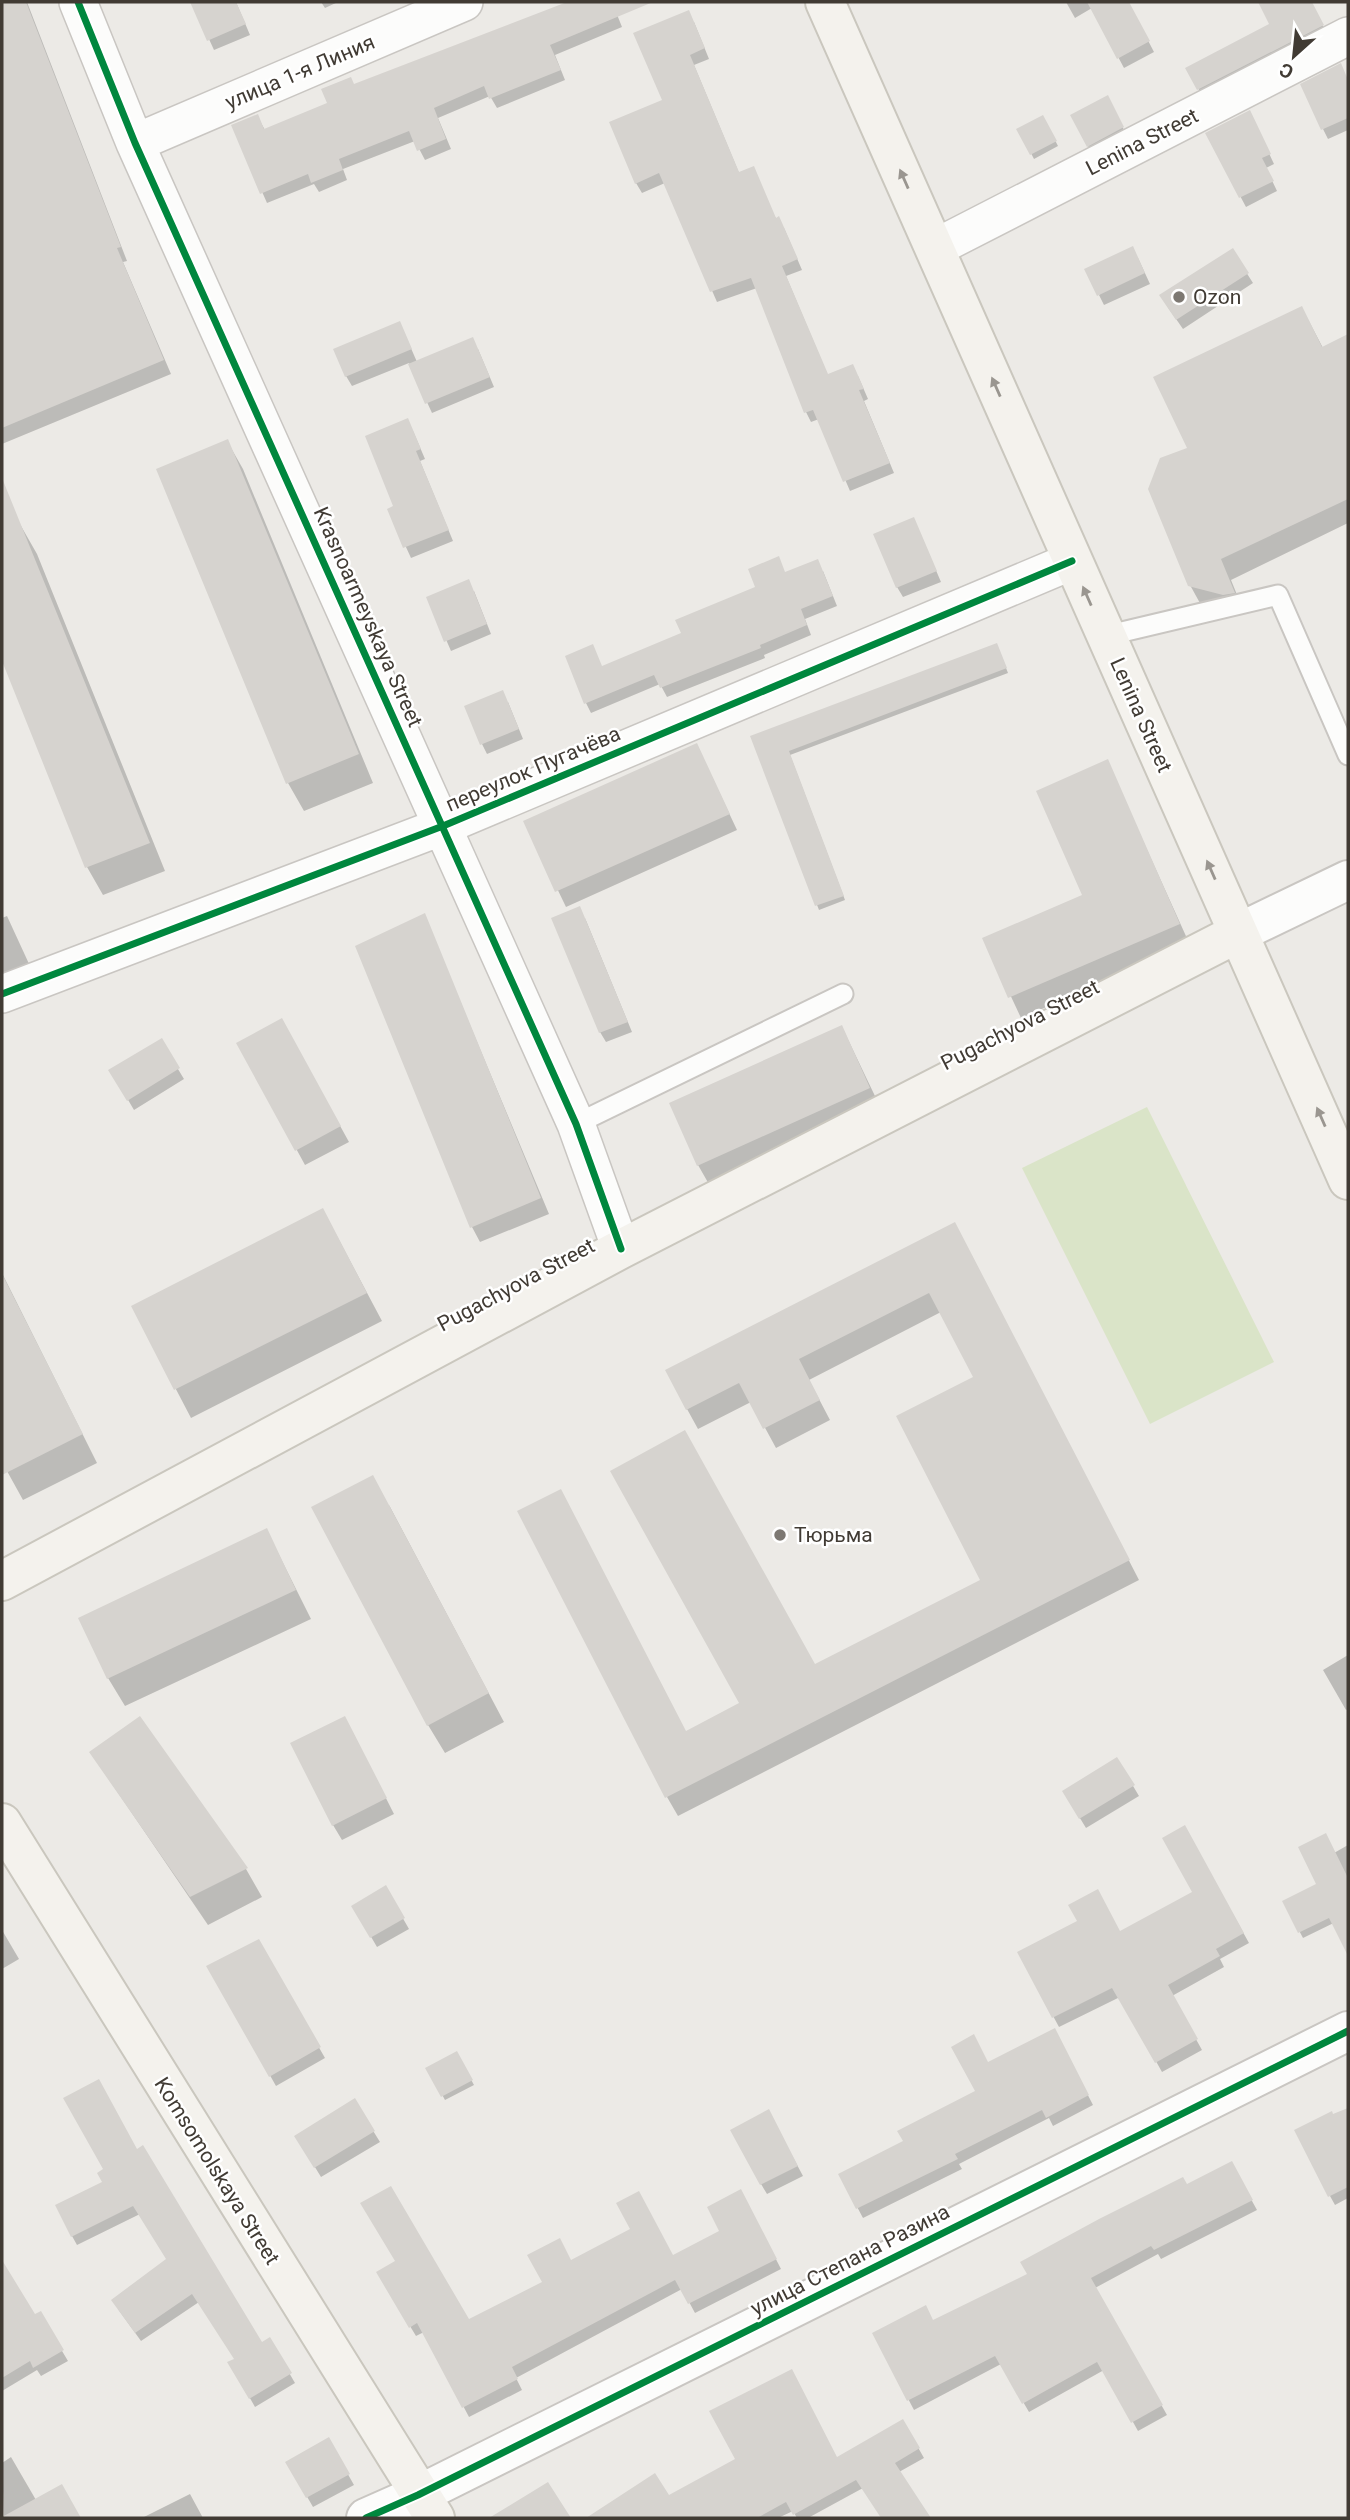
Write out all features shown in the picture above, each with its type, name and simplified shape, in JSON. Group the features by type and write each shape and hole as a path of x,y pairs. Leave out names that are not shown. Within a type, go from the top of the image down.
{"main road":[{"name":"Lenina Street","path":"825,2 1348,1180"},
{"name":"Pugachyova Street","path":"3,1577 621,1249 1238,933"},
{"name":"Komsomolskaya Street","path":"2,1823 426,2507"}],"street":[{"name":"Krasnoarmeyskaya Street","path":"78,2 135,143 576,1124 621,1249"},
{"name":"улица 1-я Линия","path":"135,143 464,2"},
{"name":"Lenina Street","path":"936,248 1348,36"},
{"name":"переулок Пугачёва","path":"2,994 443,826 1072,561"},
{"name":"Pugachyova Street","path":"1238,933 1348,880"},
{"name":"улица Степана Разина","path":"366,2518 426,2507 1348,2031"}],"lane":[{"path":"1105,636 1278,595 1348,755"},
{"path":"576,1124 843,994"}],"green space":[{"path":"1147,1107 1274,1362 1150,1424 1022,1168"}],"building":[{"path":"2,2 26,2 121,247 117,248 164,360 2,428"},
{"path":"190,2 236,2 246,24 207,41"},
{"path":"567,2 653,2 550,45 561,70 489,99 484,86 434,108 446,139 417,151 409,131 339,159 343,170 311,183 308,174 260,194 231,125 258,114 264,129 327,103 321,89 351,77 354,84"},
{"path":"1087,2 1129,2 1150,41 1117,59"},
{"path":"1258,2 1312,2 1324,25 1197,90 1185,68 1269,24"},
{"path":"689,10 705,48 690,55 739,172 754,166 776,218 779,216 798,259 782,266 828,374 853,364 864,389 859,390 890,463 843,482 813,410 804,413 751,278 710,292 659,173 635,184 609,122 662,100 633,33"},
{"path":"1341,63 1348,80 1348,118 1321,130 1300,84"},
{"path":"1108,95 1124,127 1087,147 1070,115"},
{"path":"1250,110 1271,154 1262,158 1274,181 1239,198 1205,133"},
{"path":"1043,115 1057,141 1030,155 1016,129"},
{"path":"1133,246 1145,273 1097,296 1084,269"},
{"path":"1233,248 1249,273 1176,320 1159,295"},
{"path":"1302,306 1322,347 1348,334 1348,499 1221,559 1235,593 1223,595 1188,586 1148,489 1160,458 1187,448 1153,377"},
{"path":"400,321 412,349 345,377 333,349"},
{"path":"473,337 490,377 425,404 408,364"},
{"path":"408,418 421,449 416,451 449,530 403,548 387,509 393,506 365,436"},
{"path":"228,439 359,754 286,784 156,469"},
{"path":"2,478 150,843 85,868 2,661"},
{"path":"914,517 937,571 896,588 873,534"},
{"path":"779,556 785,572 818,559 833,596 801,609 807,625 760,645 761,648 660,688 654,675 584,704 565,656 593,644 602,666 681,633 675,620 755,587 748,569"},
{"path":"469,579 487,624 444,642 426,597"},
{"path":"997,643 1007,668 789,751 844,896 815,906 750,736"},
{"path":"503,690 519,729 480,745 464,706"},
{"path":"697,743 730,814 555,892 523,821"},
{"path":"1108,759 1180,924 1008,998 982,938 1082,895 1036,791"},
{"path":"580,906 628,1022 599,1033 551,918"},
{"path":"425,913 541,1198 470,1228 355,946"},
{"path":"282,1018 341,1126 295,1151 236,1043"},
{"path":"842,1025 870,1088 697,1166 669,1103"},
{"path":"162,1038 180,1068 127,1101 108,1070"},
{"path":"323,1208 367,1293 174,1390 131,1306"},
{"path":"955,1222 1130,1560 665,1798 517,1511 561,1489 686,1731 739,1703 610,1471 685,1430 815,1664 980,1580 896,1416 973,1377 929,1293 799,1359 820,1400 763,1429 739,1383 686,1410 665,1370"},
{"path":"2,1274 83,1434 2,1475"},
{"path":"373,1475 489,1693 427,1726 311,1507"},
{"path":"267,1528 296,1590 107,1679 78,1618"},
{"path":"140,1716 248,1868 190,1897 89,1752"},
{"path":"345,1716 387,1798 332,1826 290,1743"},
{"path":"1117,1757 1135,1785 1079,1819 1062,1791"},
{"path":"1185,1825 1244,1933 1216,1949 1220,1956 1168,1985 1198,2039 1155,2063 1112,1988 1052,2018 1017,1952 1077,1921 1068,1905 1098,1889 1120,1931 1192,1892 1162,1838"},
{"path":"1326,1833 1348,1878 1348,1956 1329,1918 1298,1933 1282,1901 1316,1884 1298,1847"},
{"path":"386,1885 405,1918 370,1938 351,1906"},
{"path":"259,1939 321,2047 269,2077 206,1966"},
{"path":"1055,2028 1089,2095 1046,2118 1042,2110 955,2154 958,2159 856,2209 838,2174 903,2141 897,2131 975,2091 951,2047 974,2034 988,2062"},
{"path":"457,2051 473,2080 441,2097 425,2068"},
{"path":"99,2079 137,2149 143,2145 262,2342 270,2337 292,2373 249,2399 227,2362 234,2359 192,2294 135,2333 111,2300 166,2259 133,2206 71,2237 55,2205 102,2182 97,2173 103,2169 63,2098"},
{"path":"355,2098 375,2131 314,2168 294,2136"},
{"path":"1348,2108 1348,2187 1328,2197 1294,2130 1332,2111 1333,2114"},
{"path":"769,2109 798,2166 760,2185 730,2130"},
{"path":"1232,2161 1253,2200 1154,2250 1151,2246 1091,2278 1163,2405 1131,2423 1097,2362 1022,2404 995,2356 907,2401 872,2333 926,2305 933,2320 1027,2274 1020,2262 1099,2219 1183,2177 1187,2184"},
{"path":"391,2186 469,2319 542,2282 527,2255 560,2238 571,2260 630,2229 616,2203 639,2191 673,2255 719,2231 707,2207 741,2189 777,2259 688,2304 675,2280 512,2367 518,2379 462,2408 417,2323 409,2328 376,2272 395,2261 360,2203"},
{"path":"2,2260 35,2314 41,2311 64,2350 33,2368 30,2361 2,2378"},
{"path":"792,2369 837,2457 903,2419 920,2448 895,2463 931,2518 881,2518 856,2480 793,2515 786,2502 757,2518 586,2518 655,2473 669,2495 735,2459 709,2411"},
{"path":"329,2437 350,2474 306,2498 285,2462"},
{"path":"548,2482 571,2518 489,2518"},
{"path":"62,2484 81,2518 2,2518 2,2517"}],"cycle path":[{"path":"78,2 135,143 576,1124 621,1249"},
{"path":"2,994 443,826 1072,561"},
{"path":"366,2518 418,2495 1348,2031"}],"place":[{"name":"Ozon","path":"1179,297"},
{"name":"Тюрьма","path":"780,1535"}]}
